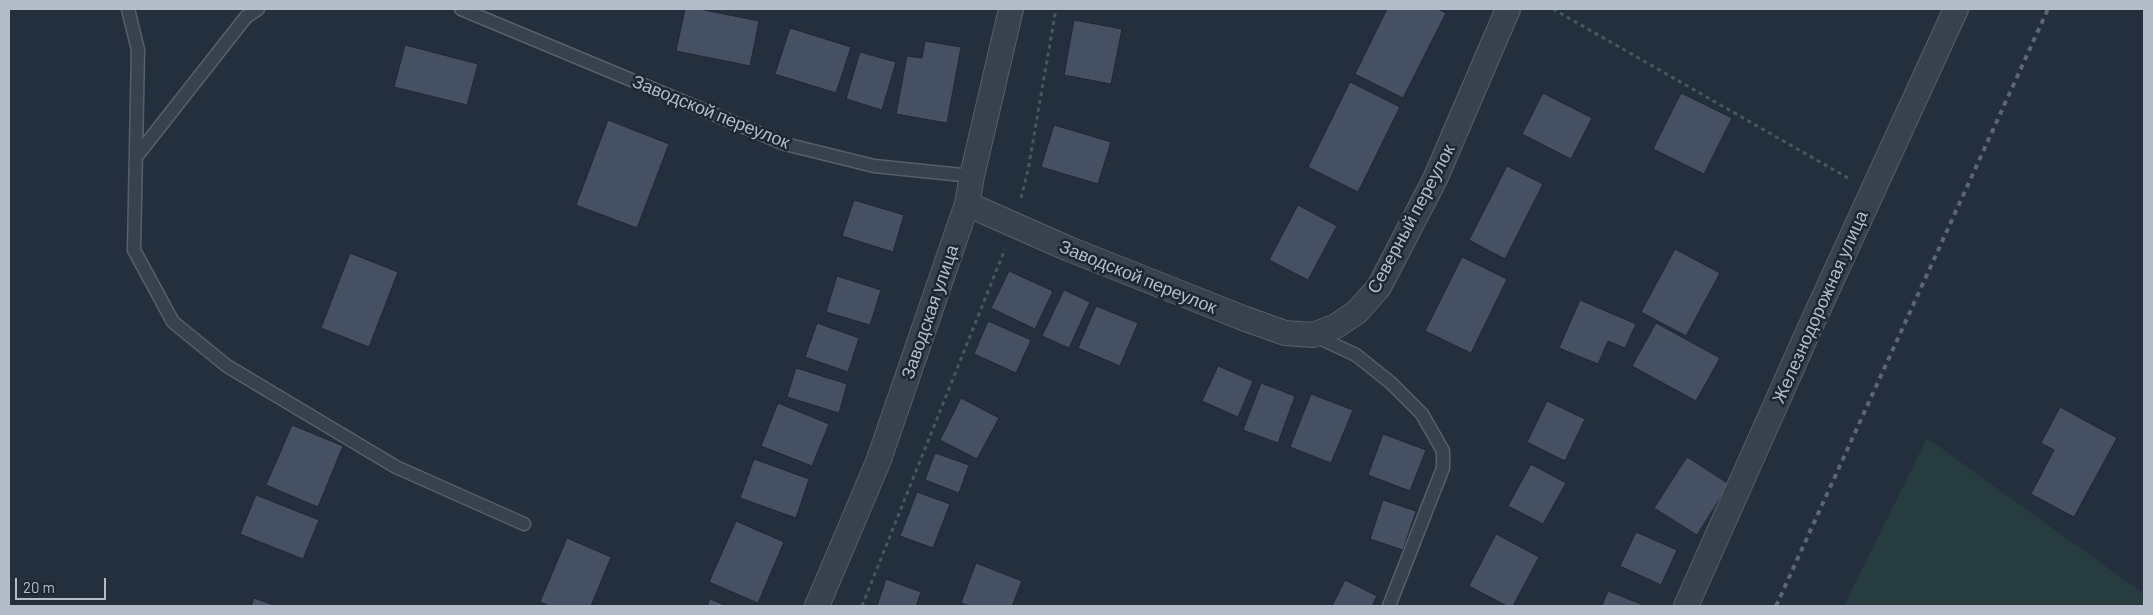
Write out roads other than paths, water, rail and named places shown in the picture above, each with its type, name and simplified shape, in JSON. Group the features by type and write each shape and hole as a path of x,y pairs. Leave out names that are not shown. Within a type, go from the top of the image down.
{"street":[{"name":"Заводская улица","path":"817,606 878,462 967,204 1011,9"},
{"name":"Северный переулок","path":"1313,335 1336,326 1358,312 1379,287 1435,179 1508,9"},
{"name":"Железнодорожная улица","path":"1686,606 1956,9"},
{"name":"Заводской переулок","path":"967,204 1014,226 1243,318 1285,333 1313,335"}],"lane":[{"path":"128,9 138,50 134,250 173,322 227,366 396,467 524,524"},
{"path":"136,157 246,16 258,9"},
{"name":"Заводской переулок","path":"461,9 785,144 874,166 972,176"},
{"path":"1313,335 1356,355 1391,383 1422,414 1443,451 1443,468 1389,606"}],"railway":[{"path":"1776,606 2048,9"}]}
